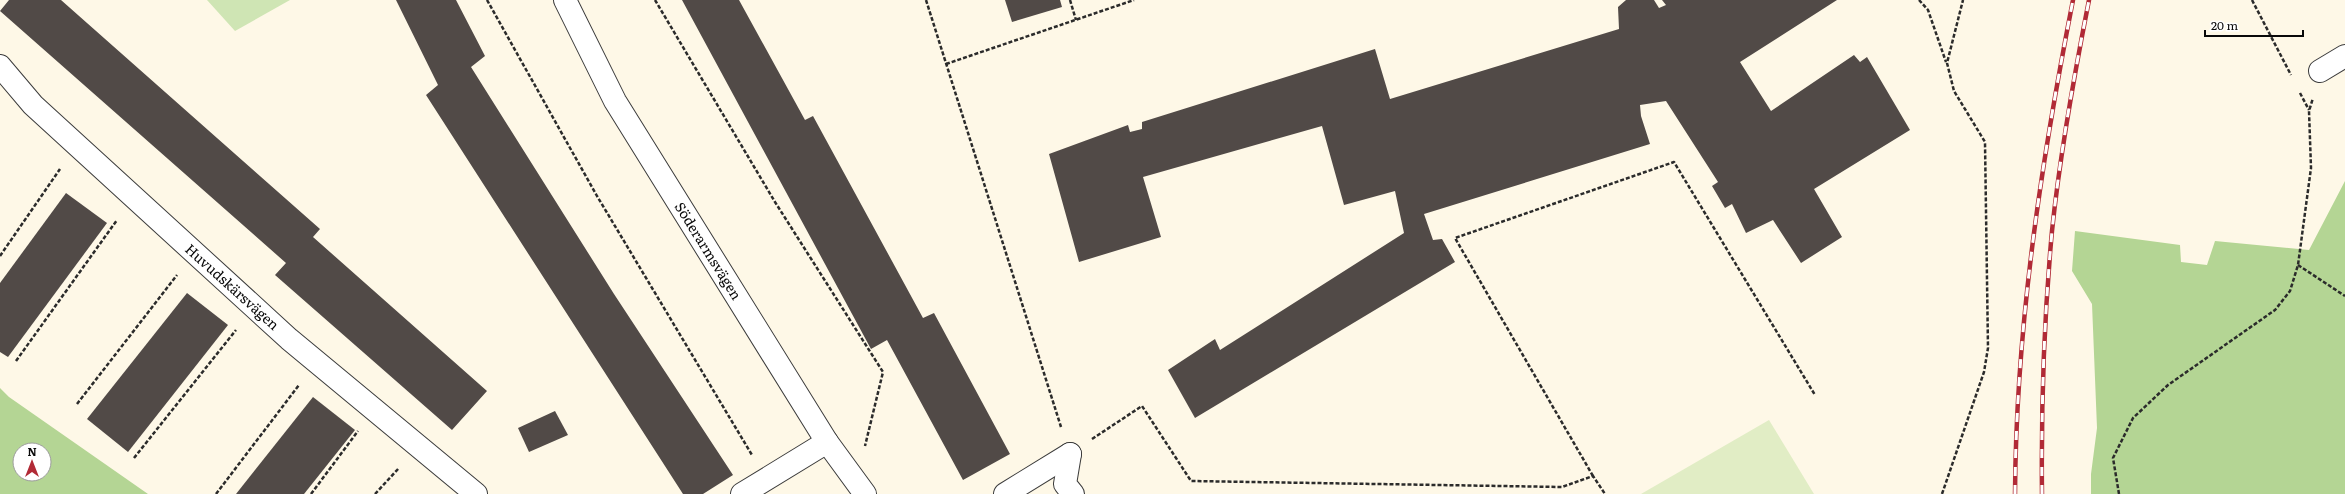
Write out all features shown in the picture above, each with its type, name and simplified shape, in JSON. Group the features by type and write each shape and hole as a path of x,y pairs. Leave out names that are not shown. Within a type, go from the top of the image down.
{"street":[{"name":"Söderarmsvägen","path":"565,0 615,101 827,442 861,489"},
{"path":"2320,71 2345,56"},
{"name":"Huvudskärsvägen","path":"0,66 33,105 254,307 316,362 374,408 476,494"},
{"path":"742,494 827,442"},
{"path":"1005,494 1070,454"},
{"path":"1070,454 1065,484 1073,494"}],"path":[{"path":"487,0 597,196 767,480"},
{"path":"655,0 775,202 882,372 861,489"},
{"path":"926,0 1070,454 1142,406 1191,481 1562,487 1593,476"},
{"path":"1070,0 1076,20"},
{"path":"946,64 1134,0"},
{"path":"1919,0 1928,10 1947,63 1954,90 1985,142 1990,318 1988,348 1984,372 1942,494"},
{"path":"1947,63 1963,0"},
{"path":"2252,0 2292,76"},
{"path":"2119,494 2113,458 2133,418 2168,385 2275,310 2290,291 2298,265 2312,168 2309,111 2320,71"},
{"path":"2299,90 2309,111"},
{"path":"0,256 76,145"},
{"path":"1605,494 1593,476 1455,238 1674,162 1815,394"},
{"path":"16,361 134,197"},
{"path":"77,404 195,253"},
{"path":"2298,265 2345,296"},
{"path":"134,458 254,307"},
{"path":"216,494 316,362"},
{"path":"311,494 374,408"},
{"path":"375,494 384,482 420,447"}],"green space":[{"path":"207,0 290,0 235,31"},
{"path":"2345,181 2345,494 2091,494 2091,474 2097,428 2092,304 2072,271 2075,231 2180,245 2181,262 2207,265 2215,241 2309,250"},
{"path":"0,388 9,397 148,494 0,494"},
{"path":"1769,420 1814,494 1641,494"}],"building":[{"path":"9,0 61,0 320,229 313,237 487,391 452,430 275,275 286,263 0,11"},
{"path":"396,0 456,0 485,56 471,67 614,294 733,475 703,494 683,494 426,95 438,85"},
{"path":"682,0 739,0 805,120 813,116 923,318 934,313 1010,454 963,480 887,340 871,349"},
{"path":"1005,0 1060,0 1062,7 1012,22"},
{"path":"1626,0 1654,0 1659,8 1666,5 1662,0 1837,0 1740,62 1771,111 1854,55 1860,62 1867,57 1910,130 1814,189 1842,237 1801,263 1773,220 1746,233 1732,204 1725,208 1712,186 1718,182 1666,101 1640,105 1641,116 1650,144 1424,214 1433,240 1442,239 1455,262 1195,418 1168,370 1215,339 1220,350 1404,233 1395,191 1344,205 1322,126 1143,177 1161,237 1079,262 1049,154 1128,125 1130,132 1142,129 1142,122 1375,49 1390,99 1619,29 1618,7"},
{"path":"66,193 107,223 8,357 0,352 0,283"},
{"path":"187,293 228,325 128,452 87,419"},
{"path":"313,397 355,430 304,494 236,494"},
{"path":"555,411 568,435 529,452 518,428"}],"railway":[{"path":"2015,494 2016,432 2020,369 2032,246 2061,61 2073,0"},
{"path":"2042,494 2044,362 2052,231 2068,115 2089,0"}]}
